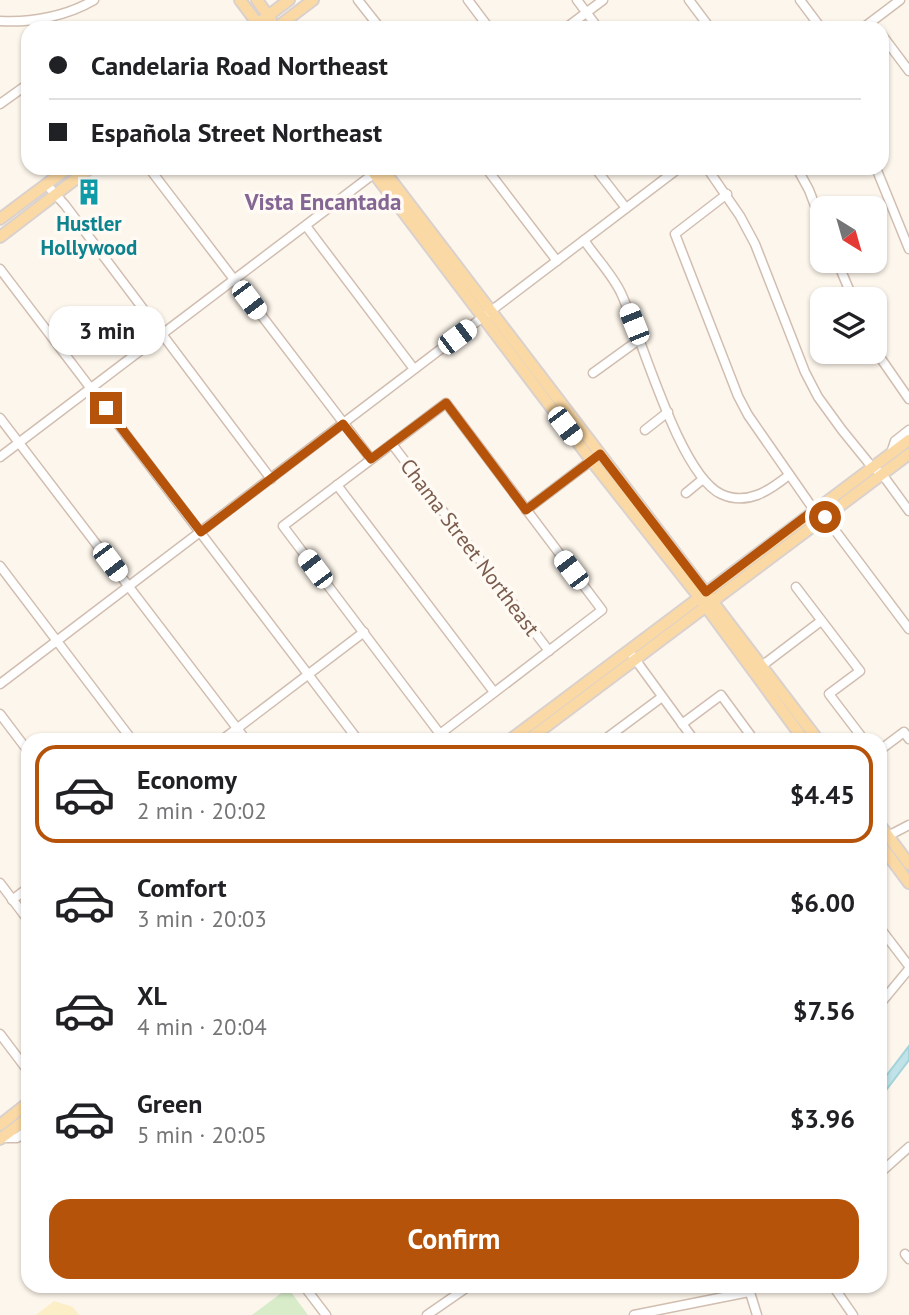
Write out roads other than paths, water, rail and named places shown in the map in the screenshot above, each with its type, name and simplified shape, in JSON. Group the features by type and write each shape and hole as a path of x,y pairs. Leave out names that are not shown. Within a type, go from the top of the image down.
{"main road":[{"path":"240,0 253,21"},
{"path":"257,0 271,21"},
{"path":"263,21 289,0"},
{"path":"285,21 313,0"},
{"path":"0,219 58,175"},
{"path":"0,237 81,175"},
{"path":"382,175 758,668 812,733"},
{"path":"706,599 825,517 909,439"},
{"path":"537,733 814,510 909,454"},
{"path":"519,733 632,655"},
{"path":"758,668 800,733"},
{"path":"887,844 909,864"},
{"path":"887,847 909,883"},
{"path":"0,1125 21,1108"},
{"path":"1,1139 21,1123"}],"street":[{"path":"0,21 43,18 94,0"},
{"path":"358,0 374,21"},
{"path":"468,0 484,21"},
{"path":"577,0 593,21"},
{"path":"575,21 603,0"},
{"path":"689,0 705,21"},
{"path":"800,0 816,21"},
{"path":"878,21 900,0"},
{"path":"889,44 909,71"},
{"path":"0,104 21,89"},
{"name":"Chama Street Northeast","path":"154,175 371,459"},
{"path":"0,457 370,175"},
{"path":"491,175 557,261"},
{"path":"600,175 626,208"},
{"path":"0,684 670,175"},
{"path":"712,175 727,194 755,244 805,372 818,397 909,511"},
{"path":"800,175 810,197"},
{"path":"879,175 909,249"},
{"path":"46,184 271,479"},
{"path":"727,194 675,234 738,396 758,432 814,510 825,517 909,629"},
{"path":"306,226 414,369"},
{"path":"584,240 619,290 683,450 703,479 719,493 729,497 746,498 765,493 789,475"},
{"path":"0,269 353,733"},
{"path":"593,373 640,340"},
{"path":"885,364 909,399"},
{"path":"439,733 283,526 446,403 602,610 441,733"},
{"path":"645,430 668,412"},
{"path":"0,418 240,733"},
{"path":"891,453 895,441 909,430"},
{"name":"Chama Street Northeast","path":"392,444 549,651"},
{"path":"526,510 596,457"},
{"path":"686,493 703,479"},
{"path":"337,485 494,692"},
{"path":"0,566 127,733"},
{"path":"796,587 860,671 829,694 859,733"},
{"path":"758,668 821,621"},
{"path":"232,733 364,632"},
{"path":"632,655 689,733"},
{"path":"682,724 721,695 749,733"},
{"path":"613,733 662,696"},
{"path":"0,714 21,742"},
{"path":"887,745 904,732 909,739"},
{"path":"887,838 909,825"},
{"path":"0,883 21,911"},
{"path":"12,900 21,893"},
{"path":"887,938 909,968 887,995"},
{"path":"0,1034 21,1062"},
{"path":"1,1139 21,1135"},
{"path":"887,1167 909,1147"},
{"path":"315,1293 326,1315"},
{"path":"427,1315 459,1293"},
{"path":"634,1315 730,1293"},
{"path":"749,1293 757,1315"},
{"path":"838,1293 853,1315"}],"water":[{"path":"909,1046 909,1060 887,1089 887,1075"}],"place":[{"name":"Hustler Hollywood","path":"89,192"}],"district":[{"name":"Vista Encantada","path":"323,201"}]}
